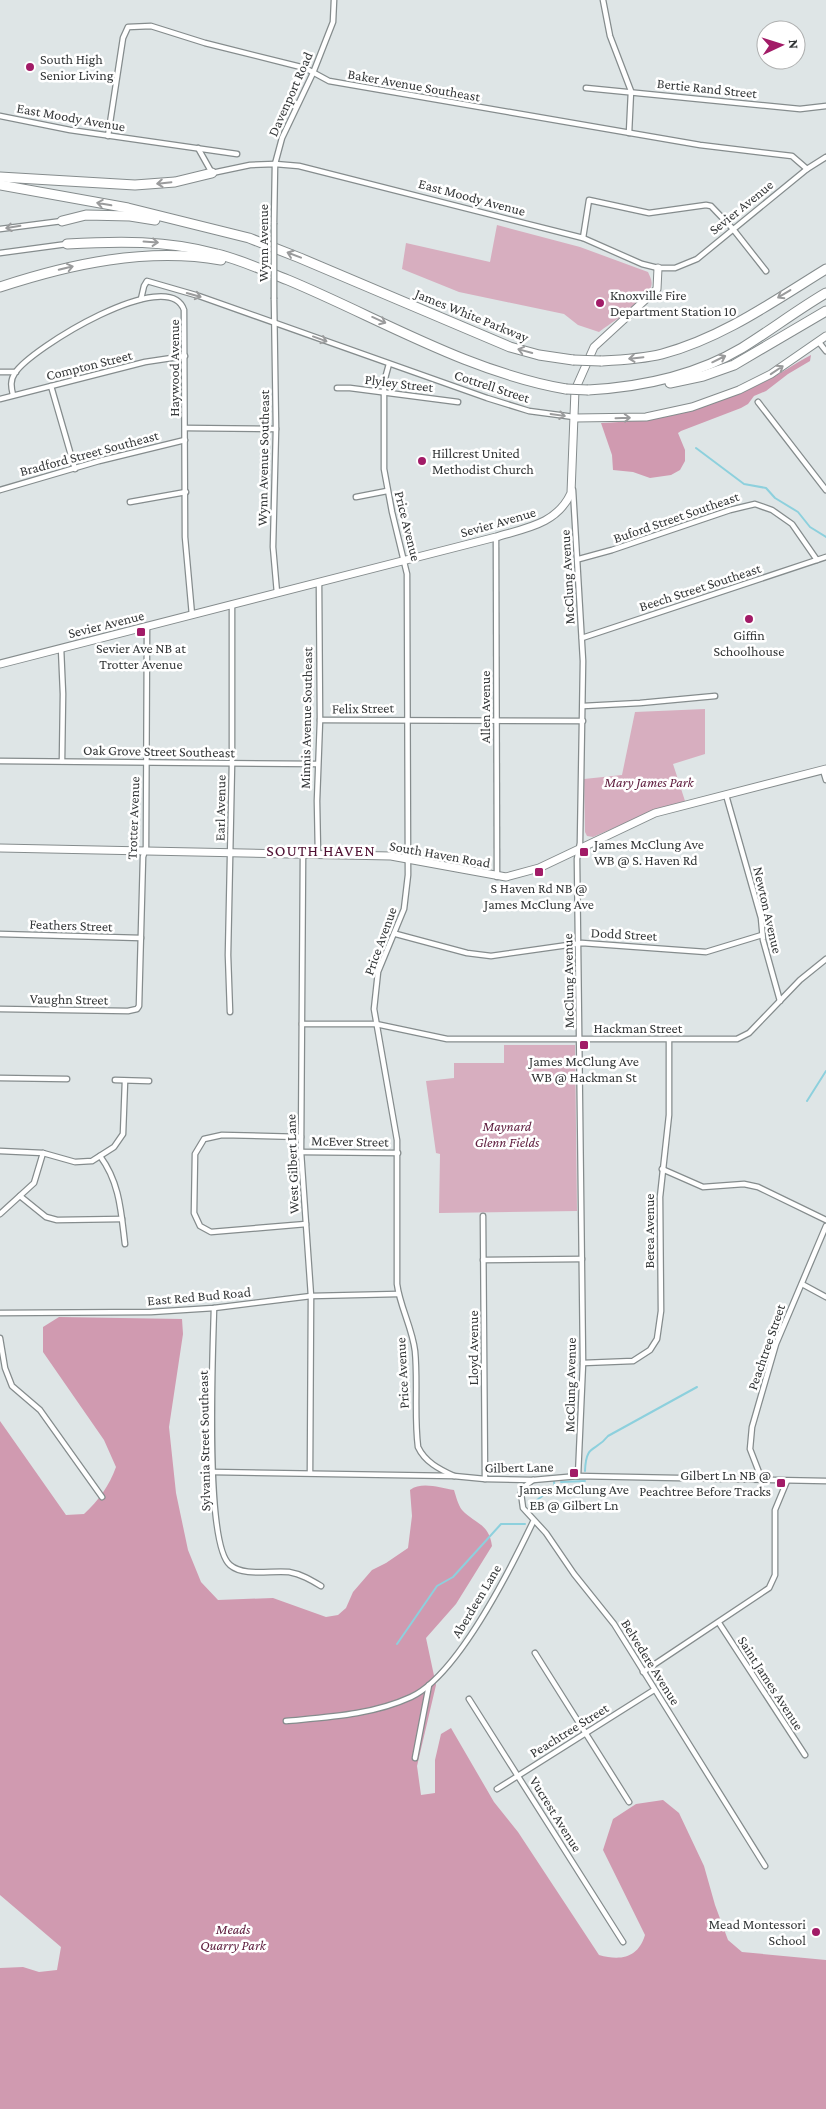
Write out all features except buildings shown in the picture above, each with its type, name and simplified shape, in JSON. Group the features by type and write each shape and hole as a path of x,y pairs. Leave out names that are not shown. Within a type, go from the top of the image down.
{"highway":[{"path":"0,177 134,185 175,182 212,173"},
{"path":"0,185 128,208 220,230"},
{"path":"62,221 86,215 130,216 220,230"},
{"name":"James White Parkway","path":"220,230 249,238 300,258 510,347 539,355 573,360 601,361 648,357 698,342 737,323 826,269"},
{"path":"67,244 141,241 178,245 237,259 492,369 566,389 625,388 664,384 703,376 734,365 826,311"},
{"path":"0,287 72,266 153,256 210,258 267,272"},
{"path":"625,388 658,382 703,367 741,348 826,293"}],"street":[{"name":"Davenport Road","path":"275,164 282,138 313,73 333,22 334,0"},
{"path":"603,0 610,36 631,91 629,133"},
{"name":"Baker Avenue Southeast","path":"108,136 118,59 128,27 151,26 205,43 305,68 329,81 704,146 792,156 807,169"},
{"name":"Bertie Rand Street","path":"586,88 800,109 826,106"},
{"name":"East Moody Avenue","path":"0,116 108,136 237,154"},
{"path":"198,148 212,173 250,166 275,164"},
{"name":"Sevier Avenue","path":"0,664 496,537 535,526 554,517 565,505 573,486 575,390 594,347 657,289 658,268 675,268 690,263 807,169 826,157"},
{"name":"East Moody Avenue","path":"275,164 322,170 582,238 642,264 658,268"},
{"name":"Wynn Avenue","path":"274,323 275,164"},
{"path":"582,238 589,200 649,213 706,205 711,206 733,229 766,271"},
{"path":"0,229 62,221"},
{"path":"0,253 67,244"},
{"name":"Cottrell Street","path":"141,299 147,281 199,296 389,364 529,411 575,418 646,417 692,407 739,390 771,374 826,336"},
{"name":"Haywood Avenue","path":"16,372 68,331 98,316 141,299 162,297 176,300 182,305 184,310 185,356 186,568 192,615"},
{"name":"Wynn Avenue Southeast","path":"274,323 276,428 272,547 277,593"},
{"path":"818,341 826,351"},
{"name":"Compton Street","path":"0,399 145,362 185,356"},
{"name":"Price Avenue","path":"389,364 384,393 384,469 387,491 407,574 407,892 396,934 383,958 375,986 374,1009 398,1153 398,1294 408,1319 415,1351 418,1447 421,1454 433,1465 454,1476"},
{"path":"0,372 16,372 11,386 13,396"},
{"path":"51,386 74,468"},
{"name":"Plyley Street","path":"337,388 458,402"},
{"path":"758,402 826,490"},
{"path":"185,428 276,428"},
{"name":"Bradford Street Southeast","path":"0,490 74,468 185,440"},
{"name":"McClung Avenue","path":"573,486 579,559 583,706 579,849 577,859 583,1363 578,1476"},
{"path":"356,497 387,491"},
{"path":"130,502 186,492"},
{"name":"Buford Street Southeast","path":"579,559 754,504 772,510 792,524 817,560"},
{"name":"Allen Avenue","path":"496,537 497,877"},
{"name":"Beech Street Southeast","path":"582,638 826,557"},
{"name":"Minnis Avenue Southeast","path":"318,854 317,764 320,720 319,582"},
{"name":"Earl Avenue","path":"230,1012 228,989 232,763 232,604"},
{"name":"Trotter Avenue","path":"137,1009 140,1000 145,852 147,626"},
{"path":"60,648 63,694 62,761"},
{"path":"583,706 715,696"},
{"name":"Felix Street","path":"320,720 496,719 583,721"},
{"name":"Oak Grove Street Southeast","path":"0,761 317,764"},
{"path":"825,769 826,780"},
{"name":"South Haven Road","path":"0,848 407,857 497,877 524,873 656,813 825,769"},
{"name":"Newton Avenue","path":"726,795 761,918 762,935 780,1001"},
{"name":"West Gilbert Lane","path":"303,854 301,1152 311,1296 310,1473"},
{"name":"Feathers Street","path":"0,934 142,938"},
{"name":"Dodd Street","path":"396,934 467,953 491,956 579,943 652,946 706,952 762,935"},
{"name":"Hackman Street","path":"302,1024 376,1024 447,1039 736,1039 743,1037 800,980 826,959"},
{"name":"Vaughn Street","path":"0,1009 128,1011 137,1009"},
{"name":"Berea Avenue","path":"583,1363 633,1361 650,1350 657,1339 661,1311 660,1196 669,1115 669,1039"},
{"path":"0,1078 67,1079"},
{"path":"115,1080 149,1081"},
{"path":"0,1151 42,1153 74,1162 92,1161 114,1148 123,1134 125,1081"},
{"path":"301,1137 222,1136 204,1139 195,1154 194,1213 200,1226 211,1232 306,1224"},
{"name":"McEver Street","path":"301,1152 398,1153"},
{"path":"0,1214 34,1183 42,1153"},
{"path":"100,1156 113,1176 118,1189 125,1244"},
{"path":"662,1169 703,1188 744,1184 758,1187 826,1220"},
{"path":"20,1196 34,1210 46,1217 57,1220 122,1219"},
{"name":"Lloyd Avenue","path":"483,1216 485,1479"},
{"name":"Peachtree Street","path":"762,1480 750,1449 750,1439 776,1344 826,1226"},
{"path":"484,1260 582,1259"},
{"path":"802,1284 826,1297"},
{"name":"East Red Bud Road","path":"0,1313 151,1312 214,1308 311,1296 398,1294"},
{"name":"Sylvania Street Southeast","path":"214,1308 212,1472 219,1548 229,1565 242,1571 290,1572 321,1586"},
{"path":"0,1338 5,1368 12,1386 40,1410 102,1497"},
{"name":"Gilbert Lane","path":"212,1472 454,1476 533,1480 578,1476 826,1481"},
{"name":"Belvedere Avenue","path":"533,1480 525,1486 521,1500 523,1508 533,1522 546,1533 574,1574 614,1624 764,1866"},
{"path":"643,1672 719,1623 769,1588 773,1583 774,1516 787,1481"},
{"name":"Aberdeen Lane","path":"286,1721 343,1716 387,1707 413,1696 429,1685 454,1660 495,1594 533,1522"},
{"name":"Saint James Avenue","path":"719,1623 805,1755"},
{"path":"535,1653 628,1802"},
{"path":"415,1758 429,1685"},
{"name":"Peachtree Street","path":"497,1789 654,1690"},
{"name":"Vucrest Avenue","path":"469,1699 623,1942"}],"green space":[{"path":"497,225 580,247 648,272 651,287 642,299 599,332 578,325 564,314 459,292 402,269 406,243 490,262"},
{"path":"811,355 810,361 788,374 766,391 754,396 748,404 678,433 685,450 685,461 680,470 671,475 650,478 633,472 613,470 612,455 601,423 664,416 725,399 776,376"},
{"name":"Mary James Park","path":"705,709 705,754 673,764 685,801 655,810 593,837 587,836 585,832 584,779 622,775 635,712"},
{"name":"Maynard Glenn Fields","path":"504,1045 575,1045 577,1211 439,1213 440,1154 436,1153 426,1081 454,1078 454,1063 504,1063"},
{"name":"Meads Quarry Park","path":"59,1317 182,1319 183,1334 169,1427 176,1493 188,1550 201,1582 218,1600 273,1598 326,1617 338,1615 346,1608 353,1592 372,1570 408,1548 412,1516 410,1490 415,1487 426,1486 454,1490 462,1510 485,1528 492,1546 456,1604 426,1638 436,1685 417,1766 421,1795 435,1793 435,1760 441,1734 451,1728 494,1802 518,1832 599,1955 614,1958 628,1956 633,1953 642,1943 645,1935 603,1850 613,1819 636,1804 663,1800 679,1813 704,1866 715,1905 728,1940 742,1952 826,1960 826,2109 0,2109 0,1968 23,1967 39,1972 57,1970 61,1947 0,1895 0,1421 66,1515 84,1514 103,1492 116,1467 104,1440 43,1352 43,1327"}],"waterway":[{"path":"696,448 744,484 766,488 775,498 798,512 810,527 826,537"},
{"path":"807,1101 826,1071"},
{"path":"585,1471 589,1452 608,1436 697,1387"},
{"path":"561,1482 585,1481"},
{"path":"548,1492 555,1487 554,1482"},
{"path":"533,1503 545,1494"},
{"path":"397,1644 437,1586 453,1577 501,1524 525,1524"}],"place":[{"name":"South High Senior Living","path":"30,67"},
{"name":"Knoxville Fire Department Station 10","path":"600,303"},
{"name":"Hillcrest United Methodist Church","path":"422,461"},
{"name":"Giffin Schoolhouse","path":"749,619"},
{"name":"Sevier Ave NB at Trotter Avenue","path":"141,632"},
{"name":"James McClung Ave WB @ S. Haven Rd","path":"584,852"},
{"name":"S Haven Rd NB @ James McClung Ave","path":"539,872"},
{"name":"James McClung Ave WB @ Hackman St","path":"584,1045"},
{"name":"James McClung Ave EB @ Gilbert Ln","path":"574,1473"},
{"name":"Gilbert Ln NB @ Peachtree Before Tracks","path":"781,1483"},
{"name":"Mead Montessori School","path":"816,1932"}],"district":[{"name":"SOUTH HAVEN","path":"321,850"}]}
